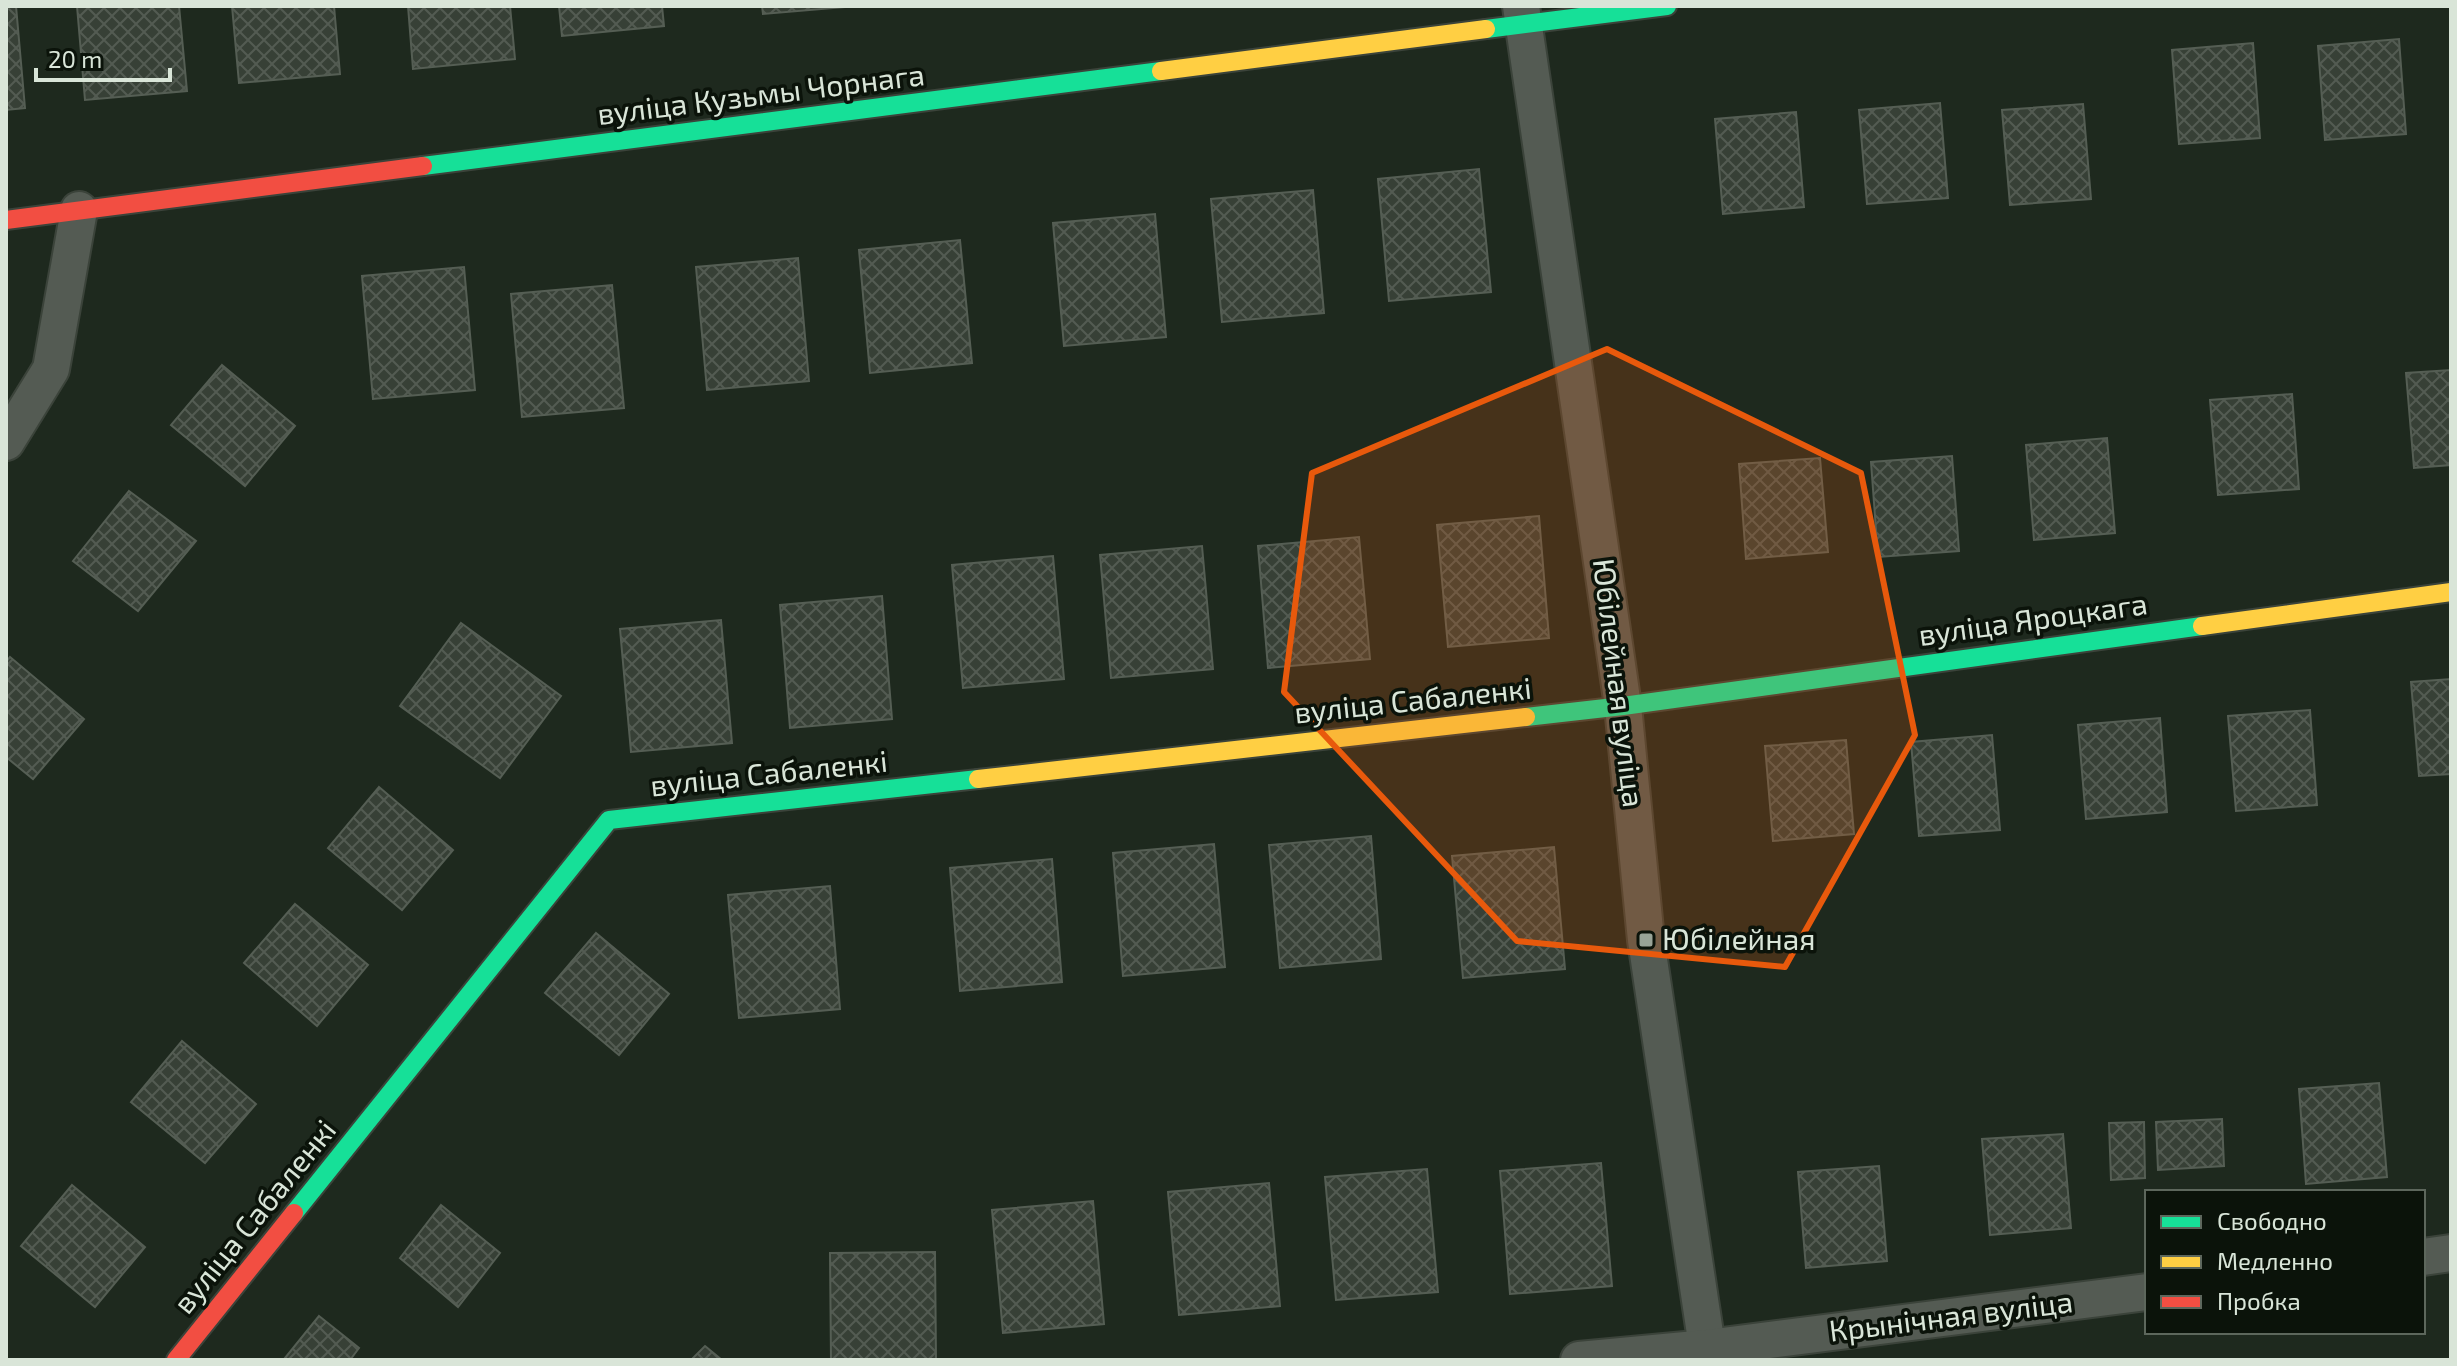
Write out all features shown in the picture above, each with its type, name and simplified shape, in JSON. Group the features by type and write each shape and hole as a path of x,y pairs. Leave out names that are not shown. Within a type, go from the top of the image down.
{"street":[{"name":"вуліца Кузьмы Чорнага","path":"6,220 1522,16 1667,6"},
{"name":"Юбілейная вуліца","path":"1522,16 1623,706 1646,940 1708,1354"},
{"path":"6,442 51,369 79,210"},
{"name":"вуліца Яроцкага","path":"1623,706 2451,592"},
{"name":"вуліца Сабаленкі","path":"176,1360 609,820 1623,706"},
{"path":"2425,1257 2451,1253"},
{"name":"Крынічная вуліца","path":"1579,1360 1708,1354 2145,1292"}],"highlighted area":[{"path":"1607,349 1861,473 1915,735 1785,967 1517,941 1284,692 1312,473"}],"building":[{"path":"6,6 16,6 25,108 6,110"},
{"path":"77,6 179,6 187,91 85,100"},
{"path":"232,6 334,6 340,74 239,83"},
{"path":"408,6 510,6 515,59 413,69"},
{"path":"559,6 662,6 664,26 562,36"},
{"path":"762,6 857,6 763,14"},
{"path":"2399,39 2406,134 2325,140 2318,46"},
{"path":"2253,43 2260,138 2179,144 2172,50"},
{"path":"1940,103 1948,198 1867,204 1859,110"},
{"path":"2083,104 2091,199 2010,205 2002,110"},
{"path":"1796,112 1804,207 1723,214 1715,119"},
{"path":"1479,169 1491,292 1389,301 1378,179"},
{"path":"1313,190 1324,313 1222,322 1211,199"},
{"path":"1155,214 1166,337 1064,346 1053,223"},
{"path":"960,240 972,363 870,373 859,250"},
{"path":"798,258 809,381 707,390 696,267"},
{"path":"464,267 475,390 373,399 362,276"},
{"path":"612,285 624,408 522,417 511,294"},
{"path":"222,365 295,426 245,486 171,425"},
{"path":"2451,370 2451,465 2414,468 2406,373"},
{"path":"2292,394 2299,489 2218,495 2210,400"},
{"path":"2107,438 2115,533 2034,540 2026,445"},
{"path":"1952,456 1959,551 1878,557 1871,462"},
{"path":"1820,458 1828,552 1746,559 1739,464"},
{"path":"129,491 196,541 138,611 73,561"},
{"path":"1539,516 1549,638 1448,647 1437,525"},
{"path":"1359,537 1370,659 1268,668 1258,546"},
{"path":"1202,546 1213,669 1111,678 1100,555"},
{"path":"1053,556 1064,679 963,688 952,565"},
{"path":"882,596 892,719 790,728 780,605"},
{"path":"721,620 732,743 631,752 620,629"},
{"path":"461,623 561,696 500,778 400,706"},
{"path":"10,657 84,719 33,779 6,757 6,662"},
{"path":"2451,679 2451,774 2419,776 2411,682"},
{"path":"2310,710 2317,805 2236,811 2228,716"},
{"path":"2160,718 2167,812 2086,819 2078,725"},
{"path":"1992,735 2000,830 1919,836 1911,742"},
{"path":"1846,740 1854,834 1773,841 1765,746"},
{"path":"379,787 453,850 402,910 328,848"},
{"path":"1371,836 1381,959 1280,968 1269,845"},
{"path":"1214,844 1225,967 1123,976 1113,853"},
{"path":"1554,847 1565,969 1463,978 1452,856"},
{"path":"1052,859 1062,982 960,991 950,868"},
{"path":"830,886 840,1009 739,1018 728,895"},
{"path":"295,904 368,965 317,1026 244,963"},
{"path":"596,933 669,994 619,1055 545,993"},
{"path":"182,1041 256,1104 205,1163 131,1102"},
{"path":"2379,1083 2387,1177 2306,1184 2299,1089"},
{"path":"2222,1119 2224,1166 2158,1170 2156,1122"},
{"path":"2144,1122 2145,1178 2111,1180 2109,1123"},
{"path":"2063,1134 2071,1228 1990,1235 1982,1139"},
{"path":"1601,1163 1612,1286 1510,1294 1500,1171"},
{"path":"1879,1166 1887,1261 1806,1268 1798,1172"},
{"path":"1427,1169 1438,1292 1336,1300 1325,1177"},
{"path":"1269,1183 1280,1306 1179,1315 1168,1192"},
{"path":"72,1185 145,1247 95,1307 21,1246"},
{"path":"1093,1201 1104,1324 1003,1333 992,1210"},
{"path":"441,1205 500,1253 458,1307 400,1258"},
{"path":"935,1252 936,1360 831,1360 830,1253"},
{"path":"319,1316 359,1348 350,1360 287,1360 285,1358"},
{"path":"705,1346 722,1360 691,1360"}],"traffic: fast":[{"path":"1486,29 1667,6"},
{"path":"423,166 1161,71"},
{"path":"1526,717 2202,626"},
{"path":"294,1213 609,820 978,779"}],"traffic: slow":[{"path":"1161,71 1486,29"},
{"path":"2202,626 2451,592"},
{"path":"978,779 1526,717"}],"traffic: jam":[{"path":"6,220 423,166"},
{"path":"176,1360 294,1213"}],"place":[{"name":"Юбілейная","path":"1646,940"}]}
